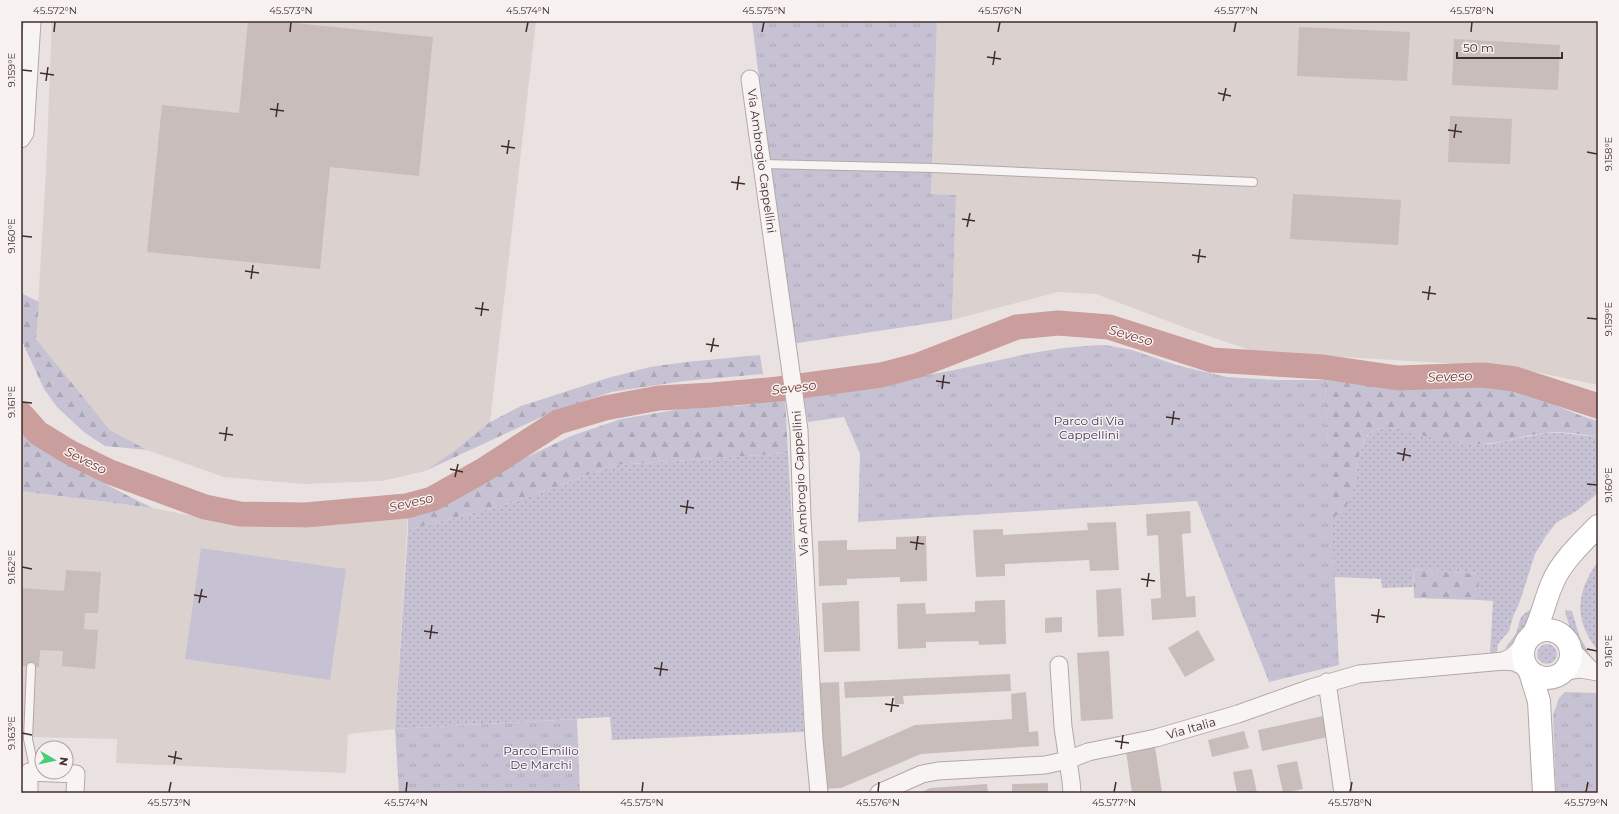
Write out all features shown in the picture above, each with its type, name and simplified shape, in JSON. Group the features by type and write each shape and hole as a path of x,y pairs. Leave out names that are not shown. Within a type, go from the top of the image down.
{"street":[{"path":"21,139 25,133 32,21"},
{"name":"Via Ambrogio Cappellini","path":"750,79 799,430 802,525 819,793"},
{"path":"1544,793 1539,701 1522,652 1540,621 1552,584 1564,562 1598,526"},
{"path":"1541,718 1547,698 1562,673 1569,665 1571,657 1559,617 1559,598 1568,568 1576,550"},
{"path":"1504,661 1513,656 1529,638 1541,630 1549,630 1556,631 1594,671"},
{"name":"Via Italia","path":"879,793 922,774 938,771 1045,765 1068,760 1088,752 1156,738 1238,714 1328,682 1359,674 1504,661 1514,662 1528,669"},
{"path":"1059,665 1062,727 1072,793"},
{"path":"1528,669 1543,679 1580,669 1594,671"},
{"path":"1328,682 1343,793"},
{"path":"28,793 29,772 34,772"},
{"path":"74,774 76,774 75,793"}],"lane":[{"path":"763,164 933,168 1253,182"},
{"path":"31,667 28,739 34,767"}],"shaded area":[{"path":"52,21 536,21 490,422 454,451 425,471 382,481 304,484 224,477 147,450 110,430 36,339 46,171"},
{"path":"937,21 1598,21 1598,385 1512,367 1256,352 1194,331 1096,294 1058,292 952,320 956,195 931,194"},
{"path":"21,491 153,508 238,525 298,528 353,523 408,513 395,729 348,734 346,773 116,763 117,739 33,737 21,742"}],"green space":[{"path":"752,21 937,21 931,194 956,195 952,320 791,344"},
{"path":"21,293 39,302 36,339 110,430 147,450 105,446 85,433 57,407 44,389 21,339"},
{"name":"Parco di Via Cappellini","path":"1105,345 1132,350 1180,366 1227,377 1278,380 1325,380 1339,665 1269,682 1197,501 858,522 860,454 844,417 808,422 803,396 944,372 1044,351"},
{"path":"760,355 763,374 684,381 611,392 550,413 425,471 454,451 490,422 521,406 608,378 650,367"},
{"path":"1325,380 1396,386 1430,387 1483,385 1504,387 1540,398 1574,413 1598,421 1598,437 1551,432 1495,443 1474,444 1437,439 1403,430 1390,428 1377,429 1366,437 1363,444 1351,498 1345,507 1331,520"},
{"path":"785,399 788,453 615,465 514,502 408,530 408,513 438,503 571,436 621,419 681,409 737,406"},
{"path":"21,426 32,438 58,457 153,508 21,491"},
{"path":"1385,428 1405,429 1421,435 1464,443 1491,444 1545,433 1562,433 1598,437 1598,493 1578,510 1556,523 1546,536 1535,554 1509,631 1498,644 1497,653 1490,654 1493,601 1478,600 1478,574 1413,569 1413,587 1382,588 1381,579 1334,577 1331,520 1345,507 1351,497 1362,445 1366,438 1370,433"},
{"path":"788,453 804,732 612,740 610,717 395,729 408,530 514,502 615,465"},
{"path":"201,548 346,569 330,680 185,659"},
{"path":"1598,561 1598,651 1584,628 1580,606 1585,584"},
{"path":"1413,569 1479,574 1478,600 1414,598"},
{"path":"1530,610 1536,611 1512,644 1505,649 1516,633 1521,617"},
{"path":"1565,610 1572,611 1579,635 1591,657 1577,642 1568,623"},
{"path":"1547,644 1554,647 1557,654 1554,661 1547,664 1540,661 1537,654 1540,647"},
{"path":"1565,692 1598,693 1598,793 1556,793 1553,715 1559,698"},
{"name":"Parco Emilio De Marchi","path":"577,719 580,793 399,793 395,729"}],"building":[{"path":"248,21 274,21 433,37 419,176 330,167 320,269 147,252 162,105 239,113"},
{"path":"1299,27 1410,32 1407,81 1297,76"},
{"path":"1454,39 1560,45 1558,90 1452,85"},
{"path":"1450,116 1512,119 1510,164 1448,162"},
{"path":"1293,194 1401,200 1398,245 1290,239"},
{"path":"1190,511 1191,533 1182,534 1186,597 1195,596 1196,617 1152,620 1151,599 1161,598 1158,535 1147,536 1146,514"},
{"path":"1116,522 1119,570 1090,571 1089,560 1005,564 1005,576 976,577 973,530 1003,529 1003,535 1088,530 1087,523"},
{"path":"926,536 927,581 900,582 900,577 847,579 847,585 819,586 818,541 847,540 847,550 896,549 896,537"},
{"path":"66,570 101,572 98,613 85,613 84,629 98,630 95,669 62,666 63,651 40,650 39,667 21,666 21,588 64,591"},
{"path":"1121,588 1124,636 1098,637 1096,590"},
{"path":"1005,600 1006,644 979,645 978,641 926,642 926,648 898,649 897,604 925,603 926,614 975,612 975,601"},
{"path":"859,601 860,651 824,652 822,603"},
{"path":"1062,617 1062,632 1045,633 1045,618"},
{"path":"1198,630 1215,660 1185,677 1168,648"},
{"path":"1109,651 1113,719 1081,721 1077,653"},
{"path":"1010,674 1011,691 903,696 904,704 895,704 894,696 845,698 844,682"},
{"path":"839,682 842,757 915,725 1012,719 1011,694 1026,692 1029,732 1038,731 1039,746 921,754 841,788 822,789 818,683"},
{"path":"1323,716 1328,737 1262,751 1258,730"},
{"path":"1244,731 1249,748 1212,757 1208,740"},
{"path":"1154,740 1162,793 1132,793 1126,751"},
{"path":"1297,761 1303,789 1283,793 1277,765"},
{"path":"1252,769 1257,793 1237,793 1233,772"},
{"path":"1048,783 1048,793 1012,793 1012,784"},
{"path":"987,784 988,793 920,793 930,788"}],"waterway":[{"name":"Seveso","path":"21,414 38,433 69,452 110,472 205,507 240,514 305,515 406,506 432,499 482,471 558,422 605,408 659,398 778,389 881,375 919,365 1017,327 1058,323 1109,327 1212,360 1323,367 1398,378 1483,375 1515,379 1598,406"}]}
